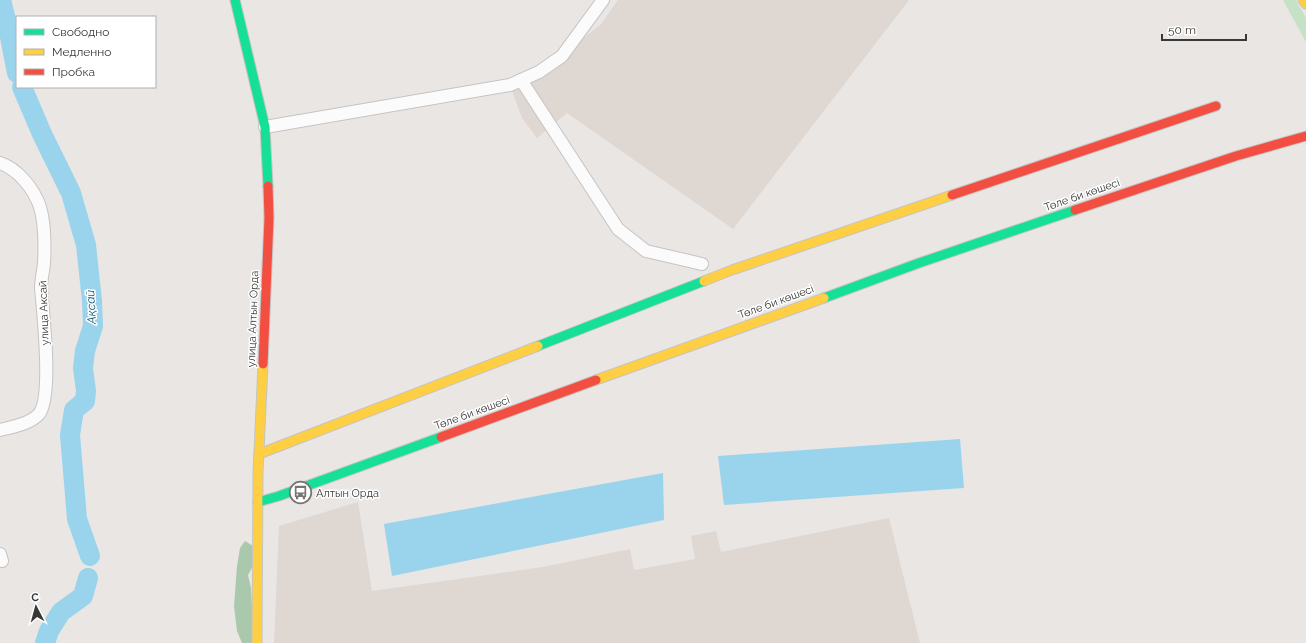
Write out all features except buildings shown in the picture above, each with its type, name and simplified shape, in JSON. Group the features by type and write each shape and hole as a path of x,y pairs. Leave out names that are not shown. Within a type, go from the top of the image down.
{"main road":[{"name":"улица Алтын Орда","path":"235,0 265,127 269,218 259,454 257,643"},
{"path":"1304,0 1306,4"},
{"path":"259,454 732,270 1216,106"},
{"name":"Төле би көшесі","path":"258,502 279,496 919,263 1236,156 1306,136"}],"street":[{"path":"265,127 510,85 539,72 562,56 603,0"},
{"path":"521,80 618,229 646,251 702,264"},
{"name":"улица Аксай","path":"0,163 17,172 30,188 40,207 44,228 44,263 41,286 44,307 46,369 44,402 39,414 21,424 0,430"}],"shaded area":[{"path":"618,0 909,0 733,229 567,113 537,138 522,118 510,85 562,56 601,24"},
{"path":"358,502 372,591 543,567 630,549 634,570 695,559 691,536 716,531 721,552 889,518 920,643 274,643 279,526"}],"green space":[{"path":"1283,0 1296,0 1306,18 1306,42"},
{"path":"245,541 253,546 253,566 248,575 251,588 254,643 242,643 237,631 234,606 240,548"}],"water":[{"path":"960,439 964,488 724,505 718,456"},
{"path":"663,473 664,520 392,576 384,524"}],"waterway":[{"name":"Ақсай","path":"1,0 16,68"},
{"name":"Ақсай","path":"22,88 42,134 71,193 86,245 93,326 85,351 83,368 86,391 85,401 74,410 70,435 77,519 90,556"},
{"name":"Ақсай","path":"45,643 49,631 61,612 83,596 88,578"}],"traffic: fast":[{"path":"235,0 265,127 268,186"},
{"path":"824,298 919,263 1075,210"},
{"path":"538,346 704,281"},
{"path":"258,502 279,496 441,437"}],"traffic: slow":[{"path":"1303,0 1306,4"},
{"path":"704,281 732,270 952,195"},
{"path":"596,380 824,298"},
{"path":"259,454 538,346"},
{"path":"257,643 258,473 263,364"}],"traffic: jam":[{"path":"952,195 1216,106"},
{"path":"1075,210 1236,156 1306,136"},
{"path":"263,364 269,218 268,186"},
{"path":"441,437 596,380"}],"place":[{"name":"Алтын Орда","path":"301,493"}]}
